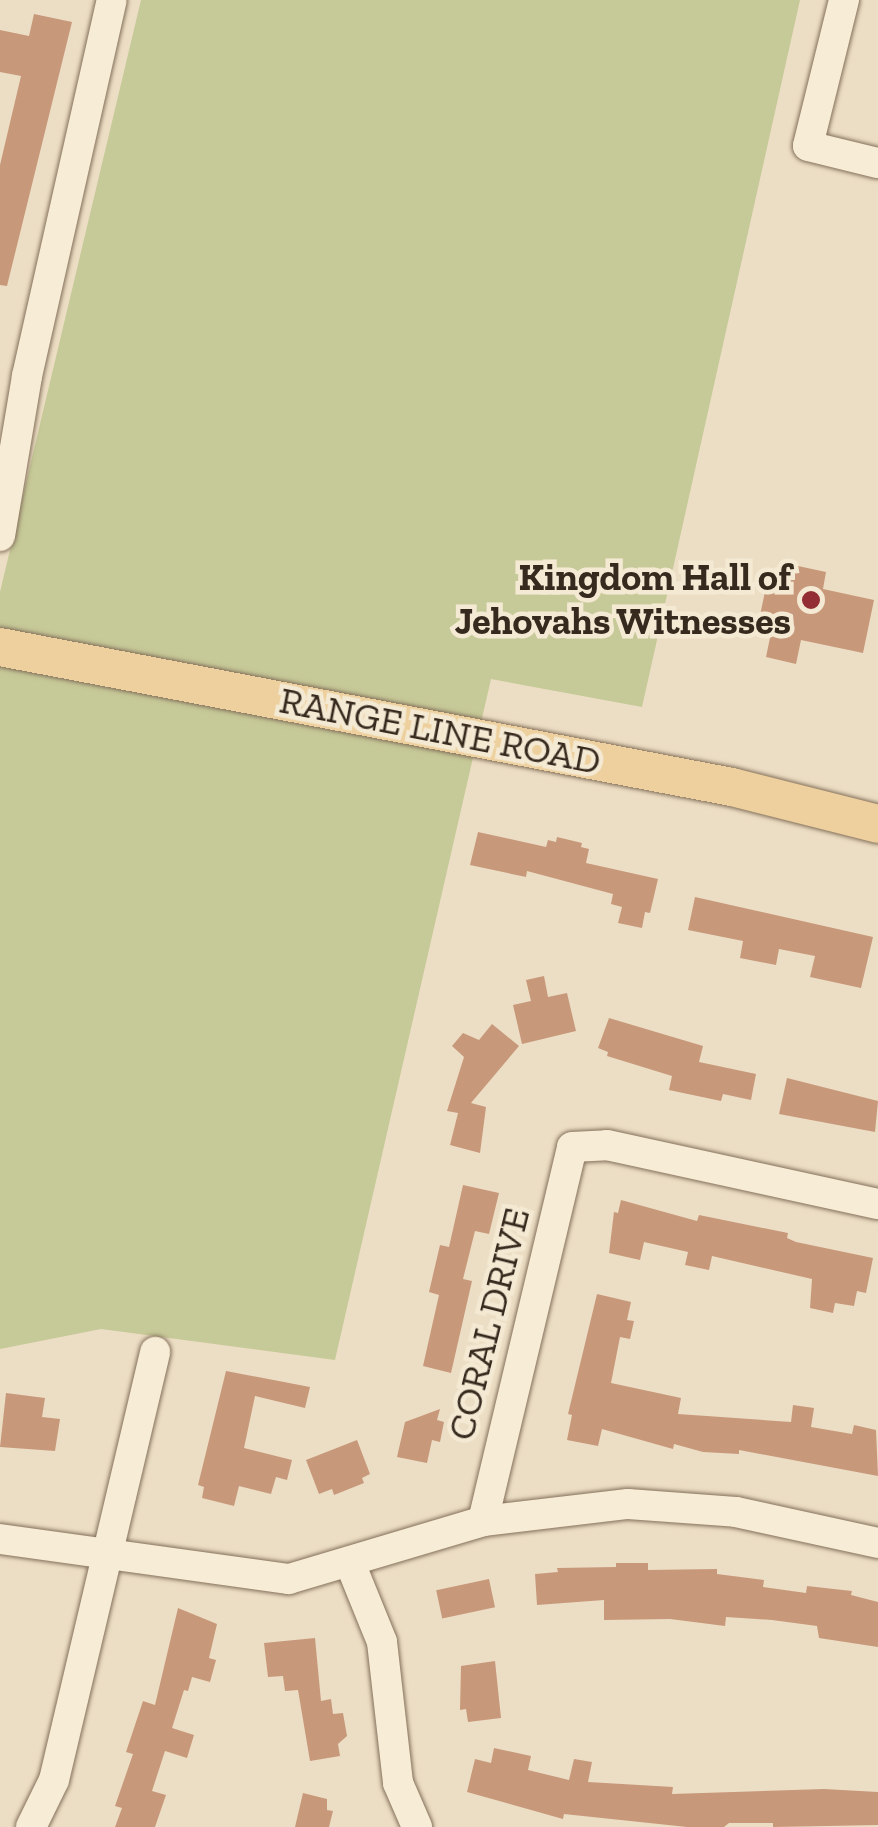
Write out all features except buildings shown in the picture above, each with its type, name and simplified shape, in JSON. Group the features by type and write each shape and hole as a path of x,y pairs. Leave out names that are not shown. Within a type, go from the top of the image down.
{"main road":[{"name":"RANGE LINE ROAD","path":"0,647 732,787 878,824"}],"street":[{"path":"0,536 14,373 112,0"},
{"path":"844,0 808,146 878,163"},
{"name":"CORAL DRIVE","path":"482,1521 572,1147 607,1144 878,1204"},
{"path":"31,1827 54,1780 155,1352"},
{"path":"0,1538 289,1579 482,1521 628,1504 736,1512 878,1543"},
{"path":"350,1563 382,1642 398,1783 417,1827"}],"green space":[{"path":"141,0 800,0 642,707 491,679 335,1360 101,1329 0,1349 0,592"}],"place":[{"name":"Kingdom Hall of Jehovahs Witnesses","path":"811,600"}]}
